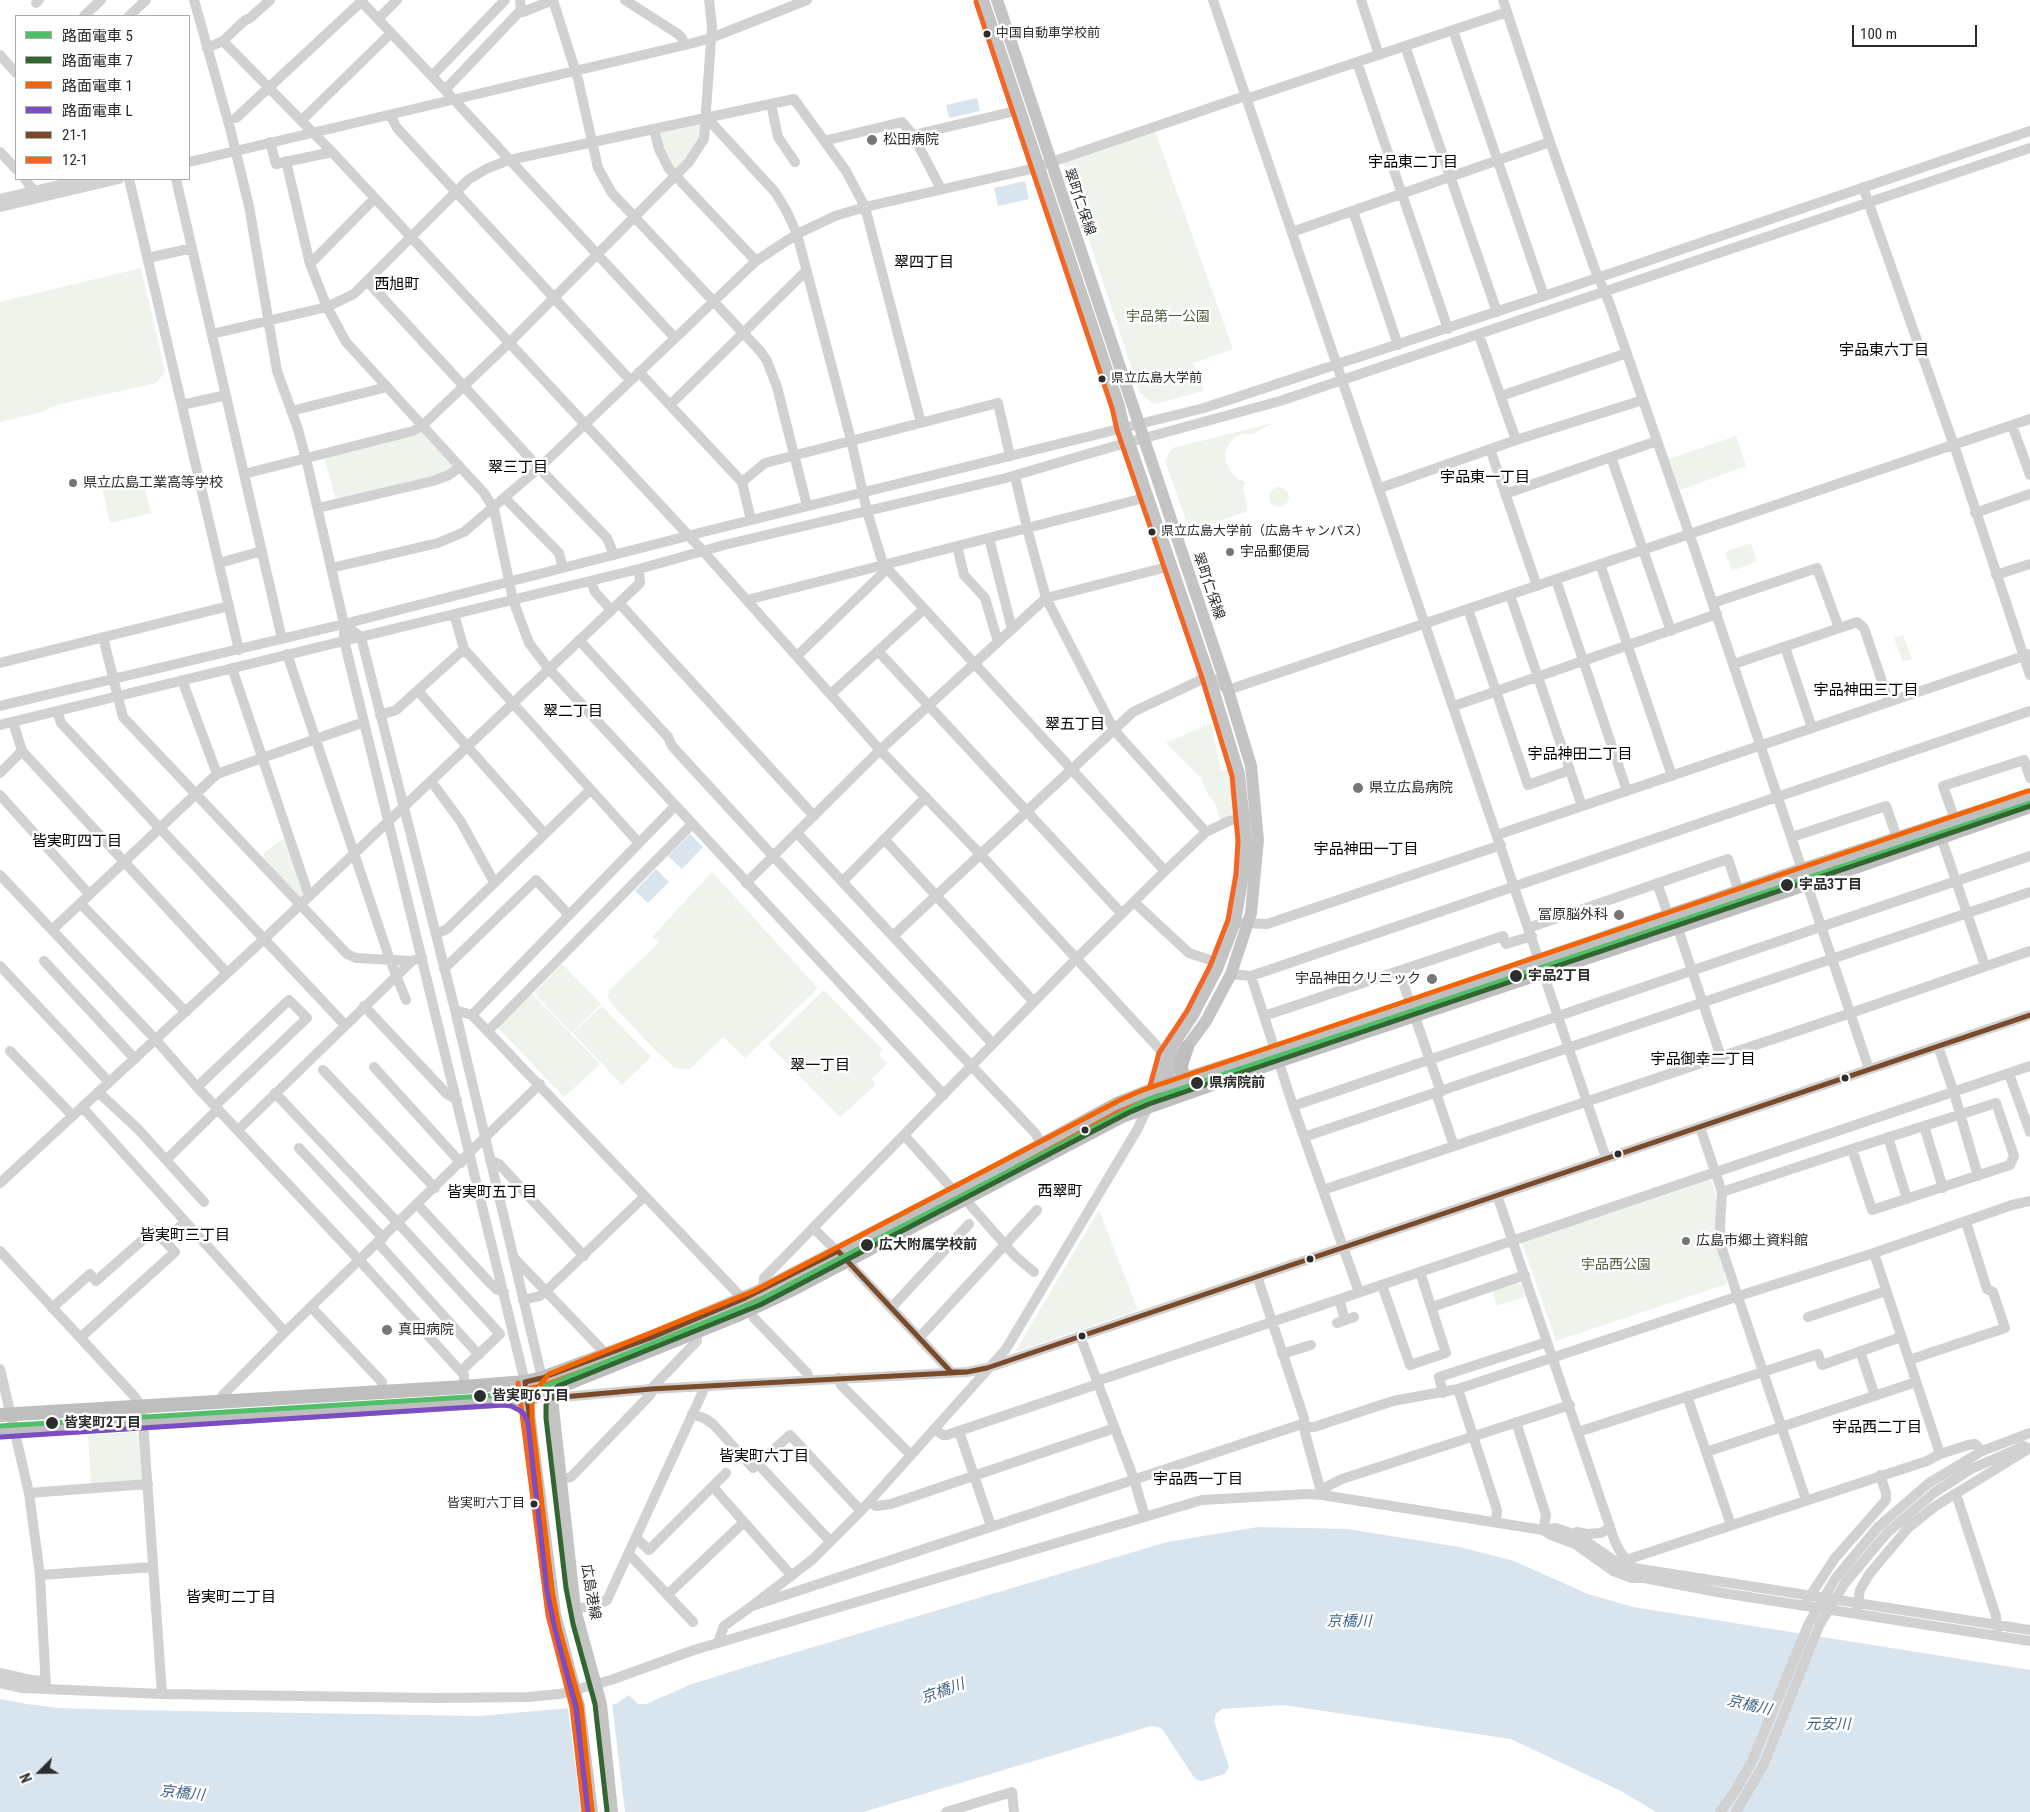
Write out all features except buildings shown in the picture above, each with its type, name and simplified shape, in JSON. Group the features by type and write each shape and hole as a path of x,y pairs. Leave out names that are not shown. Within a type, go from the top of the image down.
{"highway":[{"path":"1673,921 1739,892 2030,794"},
{"path":"7,1431 507,1402 551,1395 696,1331 959,1195 1122,1116 1277,1056 1673,921 1806,884 2030,806"},
{"path":"1187,1047 1181,1065 1182,1073 1187,1079"},
{"path":"959,1195 1042,1145 1117,1104 1157,1088 1187,1079 1277,1056"},
{"path":"5,1414 220,1403 526,1382 542,1378 746,1304 763,1290 842,1256"}],"main road":[{"name":"翠町仁保線","path":"983,0 1020,110 1045,165 1139,423 1228,690 1251,766 1251,816 1246,841 1241,924 1232,974 1206,1021 1157,1088"},
{"name":"翠町仁保線","path":"997,0 1045,165 1120,406 1124,428 1209,676 1251,816"},
{"name":"翠町仁保線","path":"1148,1107 1157,1088 1166,1056 1193,1015 1241,924"},
{"name":"広島港線","path":"542,1378 551,1395 575,1609 597,1685 612,1812"},
{"path":"526,1382 555,1614 579,1706 592,1812"}],"street":[{"path":"85,15 101,0"},
{"path":"130,15 146,0"},
{"path":"194,0 236,150 249,206 277,371 306,458 318,508 344,624 344,640 388,821 417,959 458,1100 526,1382"},
{"path":"207,48 224,41 244,21 270,0"},
{"path":"236,118 361,0 674,338"},
{"path":"378,19 397,0"},
{"path":"432,76 505,0"},
{"path":"445,90 520,5 523,12 553,0 576,71 598,168 612,193 761,352 772,372 807,506"},
{"path":"625,0 678,34 685,45"},
{"path":"244,474 413,432 422,426 509,343 675,176 697,152 704,139 707,118 709,48 712,26 709,0"},
{"path":"190,162 685,45 711,38 807,0"},
{"path":"1213,0 1606,1158"},
{"path":"1361,0 1379,55"},
{"path":"1502,0 1550,142 1599,278 1606,292 1717,614 1869,1069"},
{"path":"331,568 438,543 464,532 494,509 756,261 797,234 835,216 1045,165 1507,12"},
{"path":"1453,30 1544,296"},
{"path":"301,121 391,33"},
{"path":"224,41 332,152 374,200 703,551 880,750 980,854 1166,1056"},
{"path":"1405,46 1497,312"},
{"path":"0,55 15,72"},
{"path":"1357,62 1448,329"},
{"path":"212,334 327,307 354,294 456,192 469,180 488,168 509,160 794,99 846,171 866,207 921,423"},
{"path":"772,104 778,137 795,162"},
{"path":"913,135 1020,110"},
{"path":"390,115 397,128 630,380"},
{"path":"707,118 775,192 797,234 851,440 867,511 885,567 1164,871"},
{"path":"824,141 902,122 913,135 941,189"},
{"path":"654,129 664,161 675,176 756,261"},
{"path":"0,706 239,650 807,506 1204,408 1448,329 2030,131"},
{"path":"270,142 276,164 332,152"},
{"path":"1292,232 1550,142"},
{"path":"0,725 1015,476 1143,438 1280,401 2030,148"},
{"path":"0,152 15,168"},
{"path":"286,161 310,264 327,307 346,342 484,493 494,509 513,600 520,624 529,643 548,668 944,1095"},
{"path":"26,180 34,191"},
{"path":"0,199 85,180 102,183"},
{"path":"0,207 115,180"},
{"path":"129,180 239,650"},
{"path":"176,180 282,639"},
{"path":"1864,187 1957,454 1996,575 2027,655 2030,675"},
{"path":"310,264 374,200"},
{"path":"1353,211 1398,345"},
{"path":"148,258 192,248"},
{"path":"670,405 806,271"},
{"path":"368,282 538,468 607,538 614,555"},
{"path":"1479,335 1516,440"},
{"path":"1501,396 1627,353"},
{"path":"639,372 742,482 752,520"},
{"path":"291,411 387,387"},
{"path":"182,405 226,395"},
{"path":"1380,488 1516,440 1643,400"},
{"path":"742,482 765,464 793,455 998,404 1010,456"},
{"path":"893,936 1133,712 1209,676 1228,690 2030,419"},
{"path":"2012,425 2030,475"},
{"path":"1506,494 1657,441"},
{"path":"1490,449 1538,586"},
{"path":"1611,457 1671,630"},
{"path":"318,508 433,481 449,475 460,467"},
{"path":"1015,476 1046,598 1114,730 1206,832"},
{"path":"1975,513 2030,494"},
{"path":"747,600 885,567 957,546 1148,497"},
{"path":"505,498 559,553 564,568"},
{"path":"989,538 1012,629"},
{"path":"957,546 964,575 985,598 998,642"},
{"path":"219,562 262,551"},
{"path":"1600,564 1672,776"},
{"path":"1996,575 2030,564"},
{"path":"746,883 880,750 1046,598 1171,566"},
{"path":"797,656 885,567"},
{"path":"1713,603 1817,568 1839,628"},
{"path":"0,1183 264,940 548,668 640,583 639,569"},
{"path":"1556,580 1627,791"},
{"path":"591,581 595,592 615,606 814,816"},
{"path":"1510,595 1582,806"},
{"path":"0,663 229,606"},
{"path":"1468,608 1528,785 1570,770"},
{"path":"831,694 924,609"},
{"path":"454,614 464,649 638,844"},
{"path":"1454,706 1717,614"},
{"path":"1734,664 1858,622 1864,628 1889,702"},
{"path":"344,624 361,637 455,1010 542,1378"},
{"path":"103,637 123,717 348,954 356,958 417,959"},
{"path":"579,640 668,737 672,746 773,856 1035,1133 1042,1145"},
{"path":"1784,647 1812,728"},
{"path":"380,715 396,710 464,649"},
{"path":"878,651 1122,914"},
{"path":"287,654 390,960 406,1000"},
{"path":"1241,924 1267,924 1499,840 1582,806 1760,744 2027,655"},
{"path":"232,668 309,896"},
{"path":"182,680 217,774"},
{"path":"418,691 546,834"},
{"path":"57,711 61,723 345,1025"},
{"path":"1232,974 1251,976 2030,712"},
{"path":"13,722 22,751 227,973"},
{"path":"52,930 194,793 217,774 364,722"},
{"path":"0,772 22,751"},
{"path":"1955,820 1943,786 2024,760 2030,778"},
{"path":"431,780 461,822 494,882"},
{"path":"436,934 448,929 590,790"},
{"path":"0,796 89,894"},
{"path":"843,881 926,797"},
{"path":"472,1014 675,806"},
{"path":"1792,837 1886,806 1897,838"},
{"path":"763,1290 764,1278 1164,871 1206,832 1229,821 1251,816"},
{"path":"488,1030 692,824"},
{"path":"797,833 994,1044"},
{"path":"1941,837 1985,966"},
{"path":"884,839 1034,1002"},
{"path":"1293,1106 2030,856"},
{"path":"1264,1016 1503,936 1506,944 1530,932 1657,883 1728,859 1739,892"},
{"path":"0,874 360,1260 464,1375 464,1387"},
{"path":"444,968 536,880 570,915"},
{"path":"1657,883 1692,972 1721,1057"},
{"path":"1304,1137 2030,892"},
{"path":"1134,902 1189,953 1219,963"},
{"path":"80,903 186,1012"},
{"path":"1323,1190 2030,951"},
{"path":"238,1130 364,1006 417,959"},
{"path":"44,961 135,1059"},
{"path":"0,966 109,1082"},
{"path":"1399,971 1430,1060 1454,1146"},
{"path":"1251,976 1293,1106 1359,1292"},
{"path":"166,1160 306,1018 289,1000 197,1087"},
{"path":"364,1006 448,1094 458,1100"},
{"path":"455,1010 472,1014 540,1084 746,1304 754,1318 807,1372 810,1380"},
{"path":"551,1395 967,1372 987,1368 2030,1015"},
{"path":"1938,1046 1978,1176"},
{"path":"10,1051 73,1116"},
{"path":"934,1429 943,1434 959,1431 1338,1299 2030,1066"},
{"path":"374,1067 461,1162"},
{"path":"323,1070 435,1188"},
{"path":"2009,1074 2030,1132"},
{"path":"220,1403 223,1395 286,1332 540,1084"},
{"path":"98,1092 138,1129 204,1202"},
{"path":"275,1093 500,1334 461,1372"},
{"path":"1722,1192 1888,1137 1996,1103 2014,1156 2010,1166 1872,1210 1852,1149"},
{"path":"82,1107 286,1332"},
{"path":"718,1644 724,1626 813,1559 830,1542 912,1455 987,1368 1006,1349 1137,1130 1148,1107"},
{"path":"1700,1126 1722,1192 1720,1240 1806,1500"},
{"path":"1924,1126 1943,1188"},
{"path":"904,1135 1004,1244 1034,1272"},
{"path":"1888,1137 1907,1199"},
{"path":"299,1148 479,1355"},
{"path":"490,1160 500,1164 584,1256"},
{"path":"1497,1195 1570,1405 1615,1542 1618,1561"},
{"path":"524,1300 540,1296 546,1291 645,1196"},
{"path":"752,1606 1299,1425 1314,1426 1393,1401 1458,1390 1874,1253 2012,1205 2030,1202"},
{"path":"418,1205 489,1282 496,1289 504,1292"},
{"path":"919,1338 1037,1210"},
{"path":"164,1241 185,1222"},
{"path":"1909,1360 2005,1328 1993,1292 1987,1289 1966,1222"},
{"path":"891,1308 970,1224"},
{"path":"813,1228 842,1256 951,1372"},
{"path":"52,1308 90,1274 96,1281 154,1230 175,1252 80,1338"},
{"path":"0,1251 135,1397 142,1407 162,1694"},
{"path":"1874,1253 1916,1382 1937,1455"},
{"path":"513,1257 606,1354"},
{"path":"1382,1285 1410,1365 1446,1353 1420,1272"},
{"path":"1432,1307 1525,1275"},
{"path":"1257,1276 1304,1418 1304,1425 1322,1494"},
{"path":"1808,1317 1886,1291"},
{"path":"1338,1299 1346,1320"},
{"path":"312,1307 382,1382 382,1392"},
{"path":"560,1480 571,1478 697,1341 696,1331"},
{"path":"1080,1336 1134,1479 1145,1517"},
{"path":"1578,1432 1818,1354 1822,1365 1901,1336"},
{"path":"1443,1393 1438,1377 1548,1342"},
{"path":"1282,1354 1311,1345"},
{"path":"1860,1351 1874,1396"},
{"path":"0,1368 7,1431 29,1493 40,1575 46,1685"},
{"path":"838,1378 842,1385 912,1455"},
{"path":"1706,1452 1916,1382"},
{"path":"575,1609 598,1605 607,1600 704,1387"},
{"path":"1458,1390 1498,1510 1496,1522"},
{"path":"1687,1396 1731,1525"},
{"path":"1322,1494 1328,1486 1342,1479 1570,1405"},
{"path":"692,1414 704,1418 713,1424 753,1468 790,1435 861,1510"},
{"path":"1516,1422 1546,1515 1543,1530"},
{"path":"869,1502 876,1506 891,1504 1115,1428"},
{"path":"959,1431 991,1526"},
{"path":"1720,1812 1735,1791 1752,1761 1809,1623 1835,1579 1878,1527 1982,1451 2030,1433"},
{"path":"1618,1561 1927,1461 1937,1455 1972,1444 1975,1444 1982,1451"},
{"path":"1736,1812 1764,1764 1820,1626 1845,1583 1887,1533 1932,1487 2030,1444"},
{"path":"1857,1607 1860,1590 1888,1551 1908,1528 1934,1507 2030,1448"},
{"path":"758,1464 830,1542"},
{"path":"636,1538 649,1550 726,1473"},
{"path":"1808,1600 1835,1558 1886,1500 1886,1493 1880,1475"},
{"path":"29,1493 148,1484"},
{"path":"713,1486 791,1575"},
{"path":"0,1683 22,1688 46,1685 162,1694 528,1698 597,1685 718,1644 1202,1500 1322,1494 1543,1530 1556,1528 1592,1534 1604,1532 1610,1526"},
{"path":"1954,1494 1958,1500 1997,1630"},
{"path":"667,1595 744,1522"},
{"path":"1556,1528 1579,1536 1618,1561 1645,1574 1686,1581 1723,1592"},
{"path":"1543,1530 1575,1544 1613,1571 1632,1578 1644,1578 1723,1592 1808,1600"},
{"path":"1615,1542 1618,1561"},
{"path":"1662,1548 1657,1561 1661,1570 1670,1574"},
{"path":"629,1554 693,1622"},
{"path":"1593,1555 1670,1574 1808,1600 1997,1630 2030,1641"},
{"path":"40,1575 153,1567"},
{"path":"1997,1630 2030,1630"},
{"path":"0,1673 46,1685"},
{"path":"946,1812 1012,1792 1014,1812"}],"green space":[{"path":"698,125 700,127 700,137 695,148 673,170 659,136 660,133"},
{"name":"宇品第一公園","path":"1155,131 1233,349 1193,363 1204,391 1154,404 1140,393 1063,162"},
{"path":"141,268 165,371 157,383 56,405 42,412 0,422 0,302"},
{"path":"1273,423 1253,434 1243,434 1235,437 1225,453 1230,471 1238,479 1245,482 1243,487 1248,511 1190,531 1165,461 1172,448"},
{"path":"421,431 452,463 452,467 446,472 439,476 337,500 335,498 325,460 328,457"},
{"path":"1736,436 1746,466 1680,490 1669,459"},
{"path":"141,473 151,513 110,523 101,482"},
{"path":"1279,487 1286,490 1289,497 1286,504 1279,507 1272,504 1269,497 1272,490"},
{"path":"1751,543 1757,561 1732,571 1725,552"},
{"path":"1903,635 1912,659 1903,662 1894,638"},
{"path":"1211,723 1221,771 1228,770 1234,811 1230,817 1221,821 1215,803 1209,796 1201,778 1166,743"},
{"path":"286,837 304,893 301,897 298,897 263,861 264,853"},
{"path":"712,872 818,988 745,1058 723,1037 691,1068 684,1070 675,1068 653,1048 611,1003 607,995 659,942 652,937"},
{"path":"562,964 601,1004 572,1033 534,993"},
{"path":"824,990 883,1050 879,1055 887,1063 872,1079 876,1085 840,1117 768,1044"},
{"path":"531,993 600,1064 564,1097 497,1027"},
{"path":"602,1006 651,1057 622,1085 573,1033"},
{"name":"宇品西公園","path":"1707,1178 1711,1180 1717,1201 1714,1238 1727,1284 1556,1341 1522,1243 1524,1240"},
{"path":"1099,1210 1138,1310 1015,1352"},
{"path":"1517,1283 1522,1286 1526,1296 1497,1306 1493,1295 1495,1290"},
{"path":"135,1432 140,1437 144,1478 139,1482 91,1484 88,1435"}],"water":[{"path":"977,98 980,111 949,118 946,105"},
{"path":"1025,181 1029,199 998,206 994,188"},
{"path":"690,834 703,847 682,869 668,856"},
{"path":"656,869 669,882 648,903 635,891"},
{"name":"京橋川","path":"1258,1527 1347,1529 1459,1547 1514,1561 1588,1594 1633,1607 2030,1670 2030,1812 1656,1812 1621,1791 1511,1739 1284,1705 1222,1709 1216,1714 1214,1721 1229,1767 1225,1774 1202,1781 1195,1779 1163,1730 1151,1726 863,1812 0,1812 0,1699 58,1708 479,1716 616,1704 629,1695 638,1704 646,1704 692,1684 753,1665 1167,1542"}],"pier":[{"path":"612,1703 625,1812 581,1812 568,1708"}],"tram line":[{"name":"1","path":"592,1812 581,1706 559,1628 552,1590 532,1419 532,1403 536,1390 549,1374 754,1291 1122,1099 1143,1090 2028,791"},
{"name":"5","path":"0,1426 516,1394 534,1391 758,1301 1147,1100 2030,803"},
{"name":"7","path":"607,1811 595,1704 573,1624 566,1588 546,1418 546,1405 558,1386 760,1305 1128,1113 1149,1104 2030,806"},
{"name":"L","path":"1,1437 503,1405 519,1410 524,1414 528,1423 547,1591 576,1708 588,1812"}],"transit line":[{"name":"12-1","path":"976,2 1112,408 1117,430 1202,678 1232,776 1238,841 1236,874 1228,920 1210,966 1187,1011 1159,1053 1150,1086"},
{"name":"21-1","path":"592,1812 579,1706 555,1614 525,1382 542,1378 653,1337 743,1299 838,1251 951,1372 967,1372 987,1368 2030,1015"},
{"name":"12-1","path":"527,1389 545,1385 656,1344 766,1297 999,1177 1120,1111 1160,1095"},
{"name":"21-1","path":"552,1398 651,1389 968,1372"},
{"name":"12-1","path":"518,1383 548,1615 572,1707 584,1812"}],"place":[{"name":"中国自動車学校前","path":"987,34"},
{"name":"松田病院","path":"872,140"},
{"name":"県立広島大学前","path":"1102,379"},
{"name":"県立広島工業高等学校","path":"73,483"},
{"name":"県立広島大学前（広島キャンパス）","path":"1152,532"},
{"name":"宇品郵便局","path":"1230,552"},
{"name":"県立広島病院","path":"1358,788"},
{"name":"宇品3丁目","path":"1787,885"},
{"name":"冨原脳外科","path":"1619,915"},
{"name":"宇品2丁目","path":"1516,976"},
{"name":"宇品神田クリニック","path":"1432,979"},
{"name":"県病院前","path":"1197,1083"},
{"name":"広島市郷土資料館","path":"1686,1241"},
{"name":"広大附属学校前","path":"867,1245"},
{"name":"真田病院","path":"387,1330"},
{"name":"皆実町6丁目","path":"480,1396"},
{"name":"皆実町2丁目","path":"52,1423"},
{"name":"皆実町六丁目","path":"534,1504"}],"district":[{"name":"宇品東二丁目","path":"1413,163"},
{"name":"翠四丁目","path":"924,263"},
{"name":"西旭町","path":"397,285"},
{"name":"宇品東六丁目","path":"1884,351"},
{"name":"翠三丁目","path":"518,468"},
{"name":"宇品東一丁目","path":"1485,478"},
{"name":"宇品神田三丁目","path":"1866,691"},
{"name":"翠二丁目","path":"573,712"},
{"name":"翠五丁目","path":"1075,725"},
{"name":"宇品神田二丁目","path":"1580,755"},
{"name":"皆実町四丁目","path":"77,842"},
{"name":"宇品神田一丁目","path":"1366,850"},
{"name":"宇品御幸二丁目","path":"1703,1060"},
{"name":"翠一丁目","path":"820,1066"},
{"name":"西翠町","path":"1060,1192"},
{"name":"皆実町五丁目","path":"492,1193"},
{"name":"皆実町三丁目","path":"185,1236"},
{"name":"宇品西二丁目","path":"1877,1428"},
{"name":"皆実町六丁目","path":"764,1457"},
{"name":"宇品西一丁目","path":"1198,1480"},
{"name":"皆実町二丁目","path":"231,1598"}],"water label":[{"name":"元安川","path":"1828,1725"}]}
